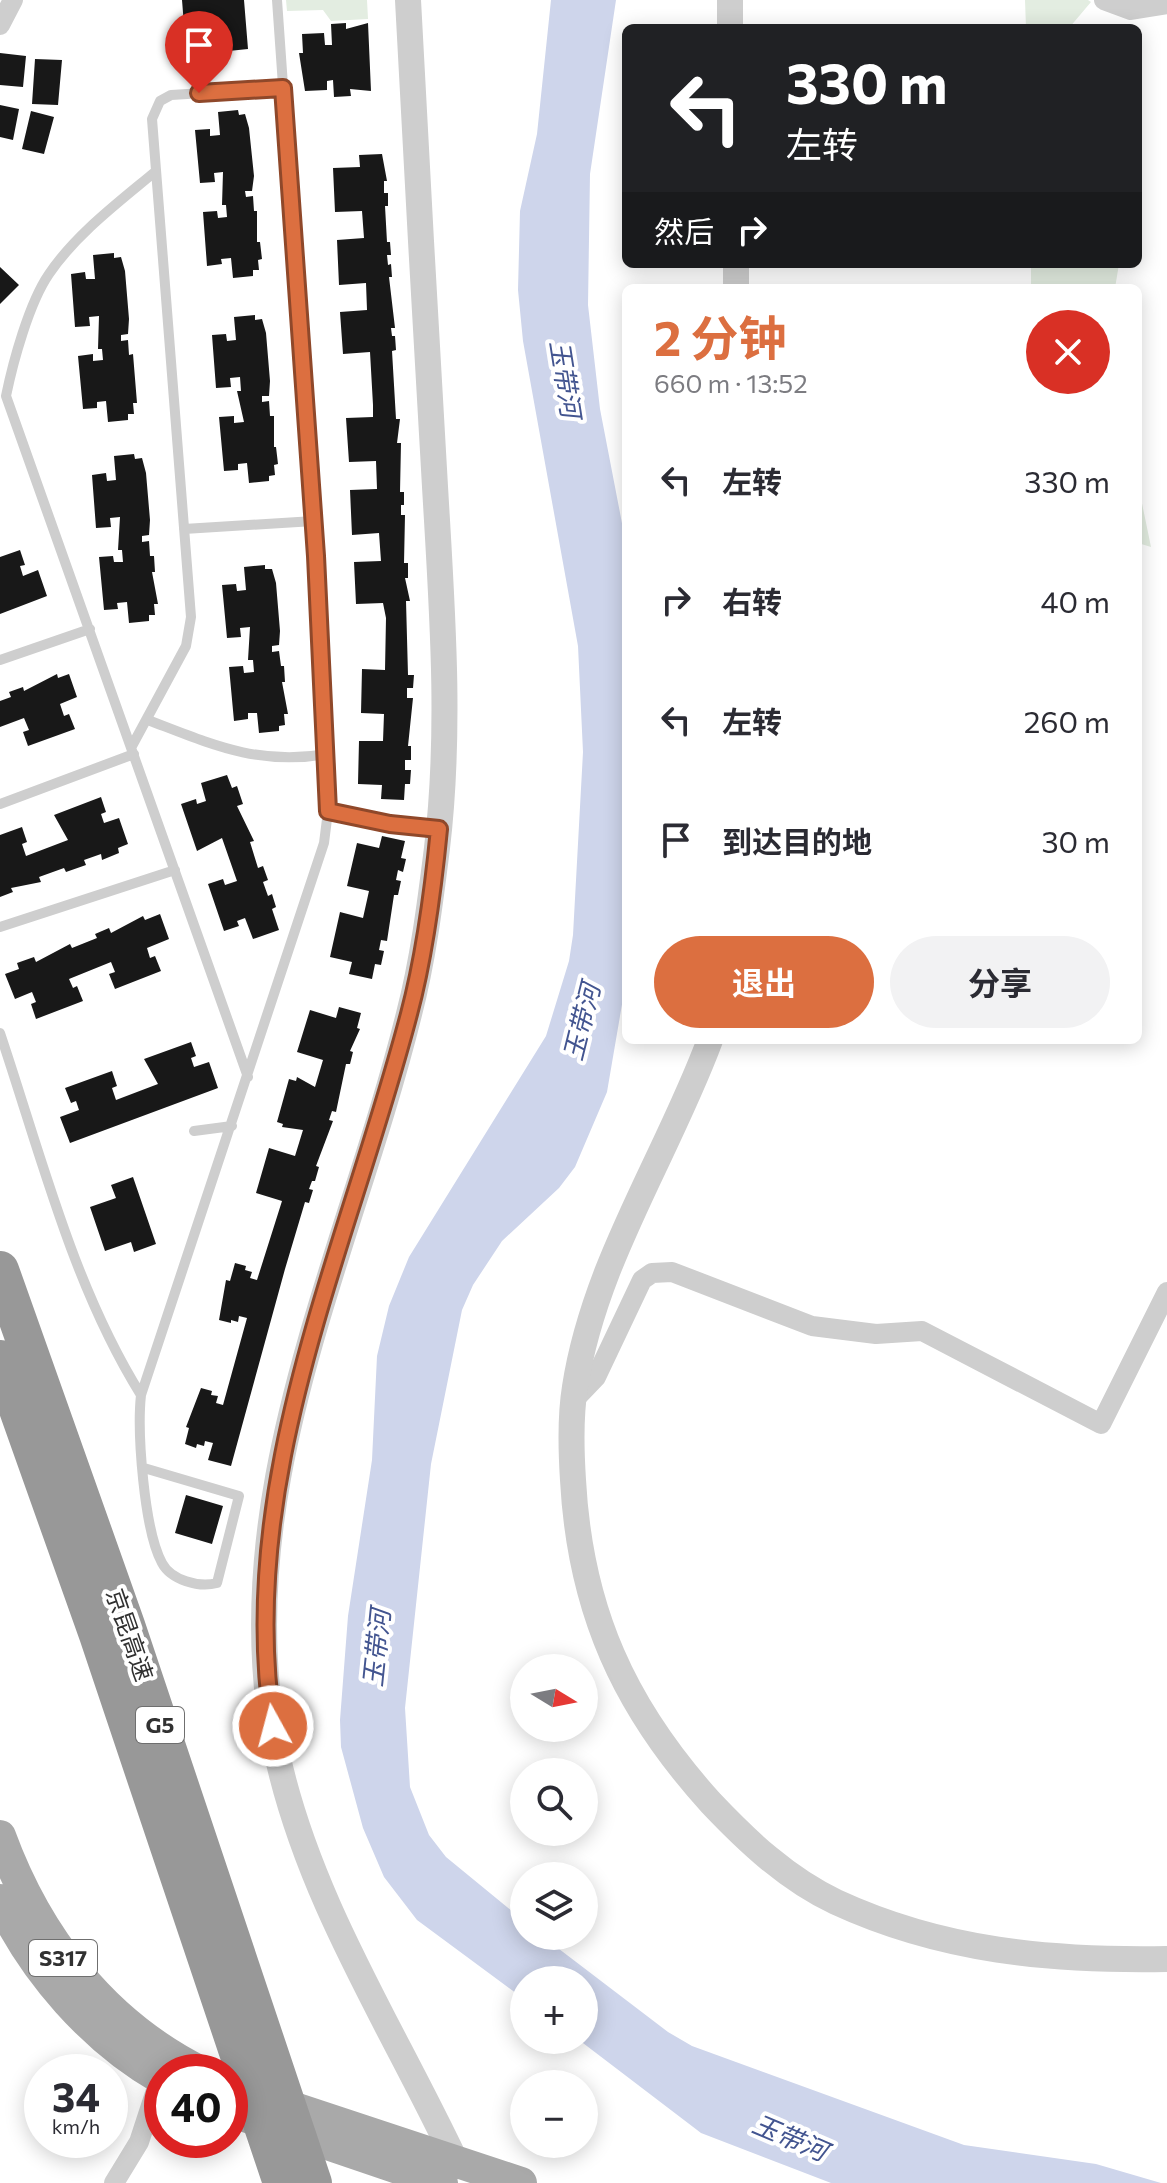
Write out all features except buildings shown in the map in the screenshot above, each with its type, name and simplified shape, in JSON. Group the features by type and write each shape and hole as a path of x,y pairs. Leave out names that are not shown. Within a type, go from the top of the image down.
{"highway":[{"name":"京昆高速","path":"0,1270 126,1625 313,2183"},
{"name":"京昆高速","path":"0,1359 98,1635 282,2183"}],"main road":[{"name":"S317","path":"0,1836 23,1893 52,1944 149,2054"},
{"name":"S317","path":"0,1900 22,1942 57,1988 114,2045 144,2060"},
{"path":"248,2093 389,2153"},
{"path":"248,2116 449,2172 521,2183"}],"street":[{"path":"0,25 13,0"},
{"path":"408,0 444,675 439,829 428,917 410,1011 299,1381 278,1470 264,1627 276,1749 303,1842 358,1969 409,2064 449,2172"},
{"path":"730,0 730,24"},
{"path":"1104,0 1131,10 1167,4"},
{"path":"708,1044 683,1107 608,1266 590,1325 574,1400 573,1472 577,1529 594,1608 610,1653 637,1707 665,1748 756,1848 797,1880 833,1901 939,1940 998,1952 1060,1958 1167,1959"},
{"path":"574,1400 596,1377 642,1280 660,1271 672,1272 812,1326 876,1334 922,1331 1101,1424 1167,1292"},
{"path":"114,2183 126,2169 144,2126"}],"lane":[{"path":"144,1468 239,1496 217,1583 198,1585 186,1581 162,1564 153,1532 139,1433 141,1395 324,843 328,811 314,521 277,0"},
{"path":"0,804 133,750 186,646 190,629 184,529 152,119 160,101 171,95 283,88"},
{"path":"156,171 114,206 48,275 4,391 248,1077"},
{"path":"184,529 314,521"},
{"path":"0,660 90,629"},
{"path":"148,720 263,758 294,760 327,754"},
{"path":"328,811 390,824 439,829"},
{"path":"0,927 175,870"},
{"path":"0,1033 89,1293 116,1355 141,1395"},
{"path":"194,1131 232,1126"}],"shaded area":[{"path":"286,0 367,0 368,19 331,21 323,10 287,11"},
{"path":"1025,0 1091,2 1072,24 1026,24"},
{"path":"1031,268 1118,268 1116,284 1031,284"},
{"path":"1142,503 1151,547 1142,544"}],"water":[{"name":"玉带河","path":"551,0 616,0 590,174 588,305 600,409 622,523 622,1004 607,1092 575,1167 559,1188 502,1241 473,1285 462,1310 431,1464 405,1708 410,1787 429,1835 446,1857 510,1910 510,1950 560,1950 581,1966 510,1966 510,1989 417,1920 384,1877 363,1828 341,1747 340,1720 348,1616 372,1460 377,1356 389,1306 409,1257 546,1036 569,961 573,935 583,752 578,646 523,341 518,290 520,211 537,134"},
{"name":"玉带河","path":"598,1979 668,2032 692,2046 964,2145 1096,2164 1161,2183 831,2183 701,2133 597,2054"}],"route":[{"path":"199,93 283,88 316,556 329,781 328,811 390,824 439,829 428,917 410,1011 299,1381 278,1470 264,1592 269,1704 273,1726"}]}
